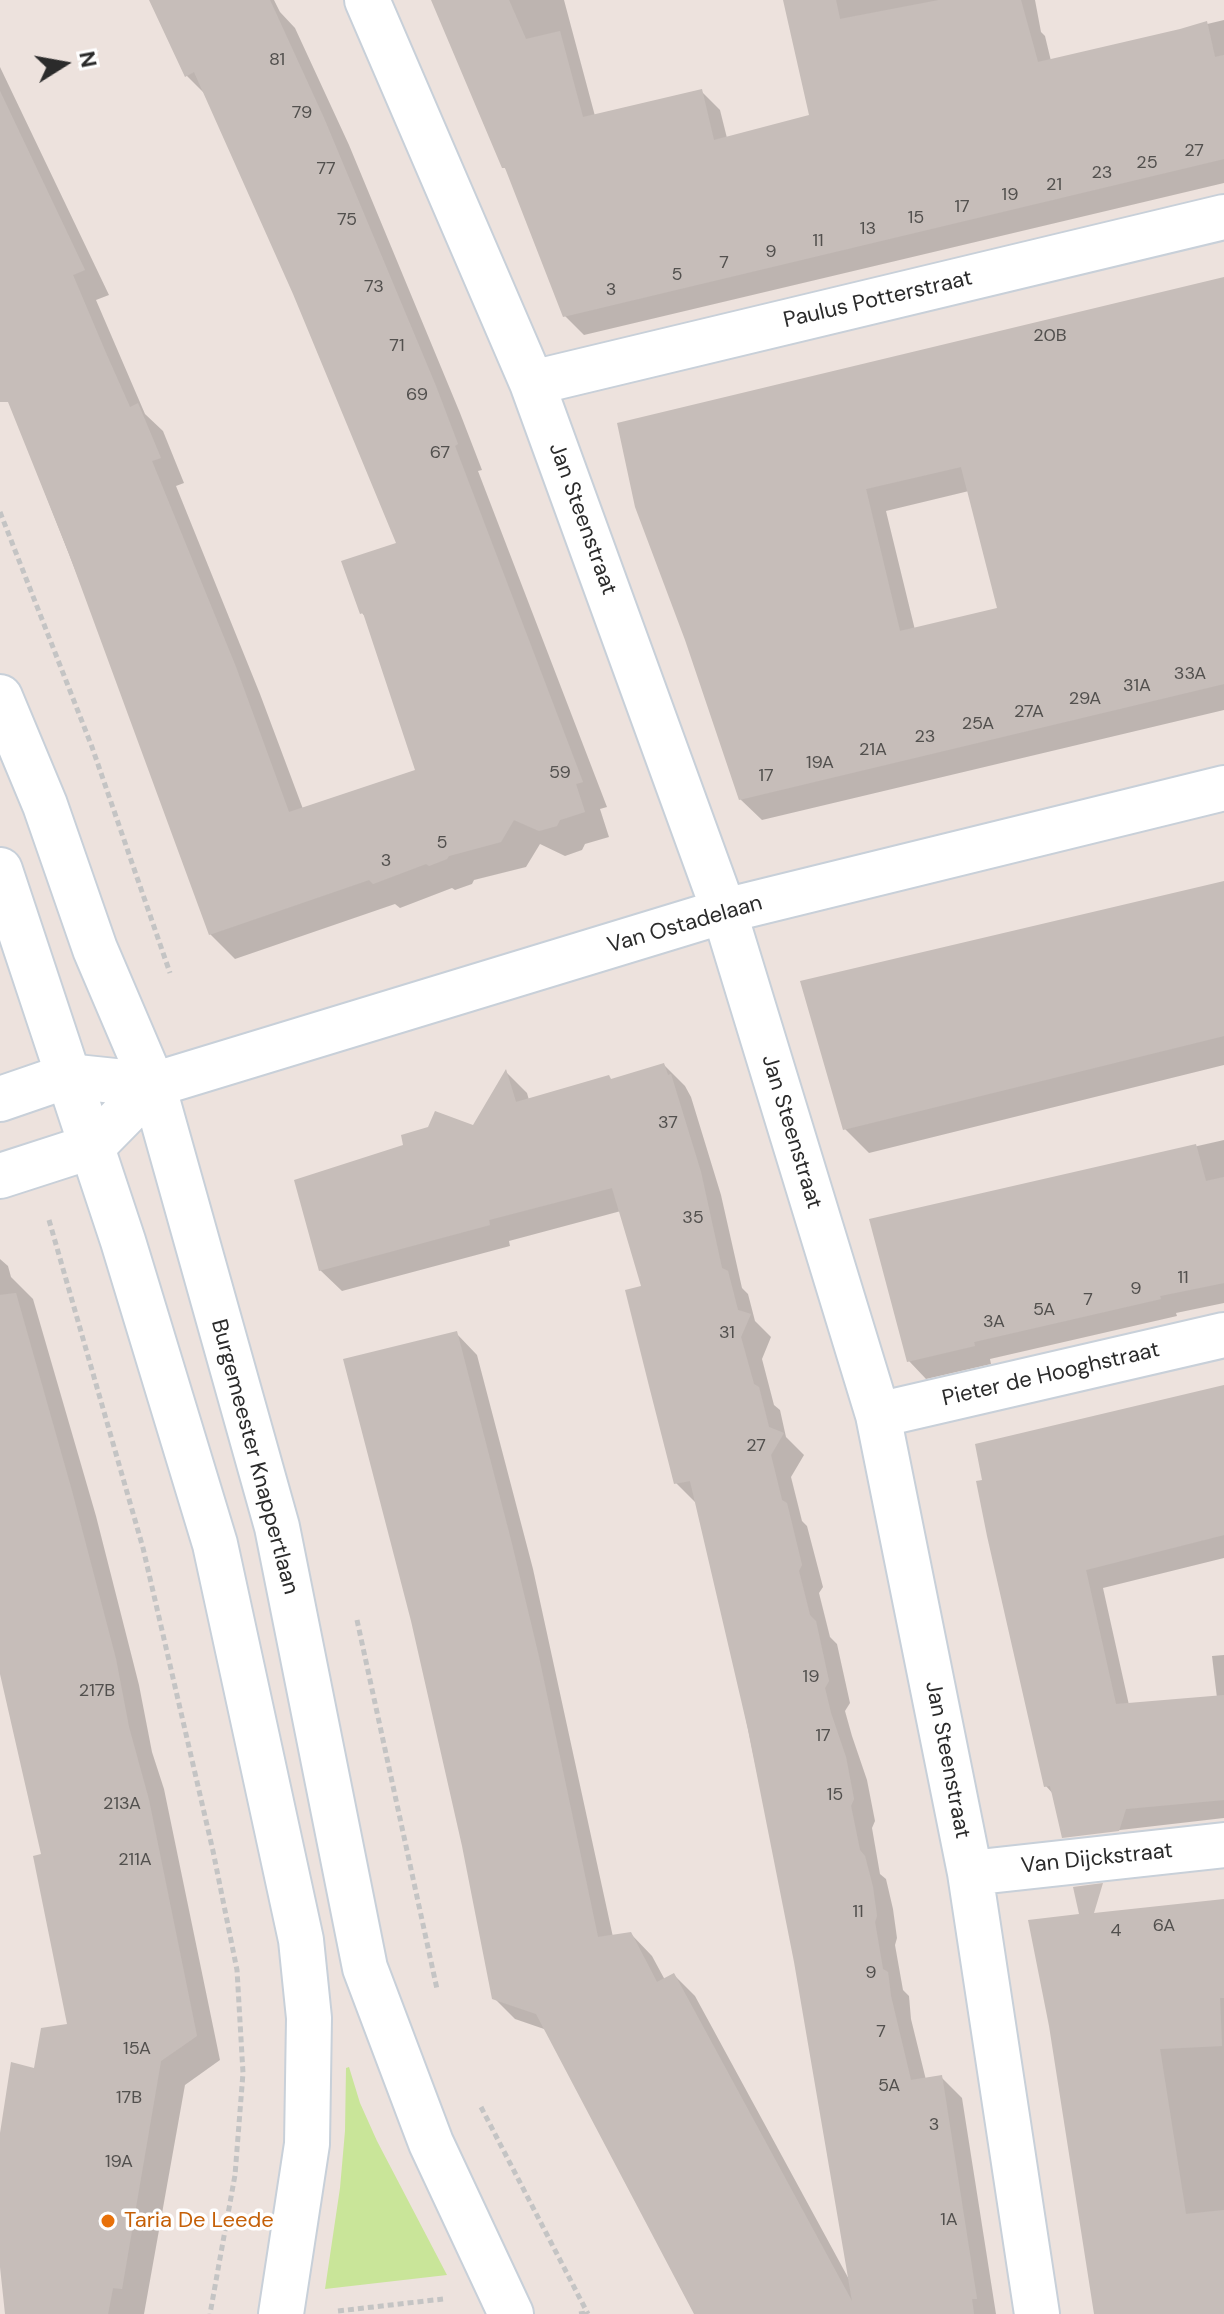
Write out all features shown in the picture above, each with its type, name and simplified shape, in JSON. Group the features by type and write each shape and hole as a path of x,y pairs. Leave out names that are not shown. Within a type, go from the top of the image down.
{"street":[{"name":"Jan Steenstraat","path":"367,0 532,383 724,911 878,1415 970,1873 1037,2314"},
{"name":"Paulus Potterstraat","path":"532,383 1224,217"},
{"name":"Burgemeester Knappertlaan","path":"0,697 45,805 95,949 153,1085 277,1527 365,1968 431,2143 511,2314"},
{"name":"Van Ostadelaan","path":"153,1085 724,911 1224,788"},
{"path":"0,870 93,1146 215,1544 301,1940 309,2018 307,2144 281,2314"},
{"path":"0,1099 67,1076 153,1085"},
{"path":"16,1172 93,1146 153,1085"},
{"name":"Pieter de Hooghstraat","path":"878,1415 1224,1335"},
{"name":"Van Dijckstraat","path":"970,1873 1224,1845"}],"path":[{"path":"16,1172 143,1548 213,1851 237,1970 243,2073 235,2175 210,2314 220,2314"},
{"path":"579,2314 588,2314"}],"green space":[{"path":"349,2067 360,2103 377,2141 447,2275 325,2289 340,2188 346,2068"}],"building":[{"path":"149,0 270,0 324,118 436,386 458,444 455,446 583,782 576,784 585,812 539,831 514,820 501,842 449,856 429,866 426,864 373,884 369,880 209,935 69,554 8,402 0,402 0,91 85,270 73,275 106,353 130,407 138,403 161,458 152,461 236,667 289,812 415,770 363,613 360,614 341,561 396,543 293,294 194,72 185,77"},
{"path":"431,0 509,0 526,39 560,31 583,117 702,89 714,140 809,115 783,0 836,0 840,19 939,0 1021,0 1038,62 1207,21 1215,57 1224,55 1224,159 563,317 505,168 502,168"},
{"path":"1224,277 1224,684 739,800 685,640 635,507 617,423","holes":["961,467 997,608 900,631 866,489"]},
{"path":"1224,881 1224,1036 843,1130 800,981"},
{"path":"664,1063 668,1075 671,1074 701,1172 722,1268 728,1271 738,1310 751,1314 741,1337 754,1384 759,1387 769,1427 784,1433 771,1455 782,1500 787,1503 802,1565 799,1571 810,1615 816,1621 829,1681 825,1688 846,1757 860,1850 865,1856 873,1887 883,1969 888,1972 911,2080 942,2075 977,2299 972,2299 974,2314 694,2314 536,2014 492,1999 462,1846 411,1621 343,1359 457,1331 539,1657 598,1937 631,1932 657,1982 674,1973 852,2301 794,1962 748,1730 690,1481 674,1484 649,1386 625,1290 641,1286 612,1188 489,1220 490,1225 319,1271 294,1180 403,1145 401,1135 428,1127 435,1111 473,1125 506,1069 516,1102 609,1075 611,1079"},
{"path":"1196,1144 1206,1181 1224,1177 1224,1283 974,1342 975,1346 907,1362 869,1219"},
{"path":"16,1293 116,1659 129,1727 149,1800 197,2036 161,2061 122,2289 113,2288 108,2314 5,2314 0,2267 0,2133 11,2062 34,2068 41,2028 67,2024 33,1856 41,1854 0,1674 0,1295"},
{"path":"1224,1385 1224,1535 1086,1570 1116,1704 1224,1695 1224,1800 1126,1809 1119,1831 1062,1838 1050,1786 1044,1787 987,1536 976,1481 982,1480 975,1444"},
{"path":"1103,1883 1094,1913 1224,1899 1224,1998 1220,1998 1222,2046 1160,2049 1186,2214 1224,2210 1224,2314 1094,2314 1049,2026 1028,1920 1079,1914 1073,1887"}],"place":[{"name":"Taria De Leede","path":"108,2221"}]}
